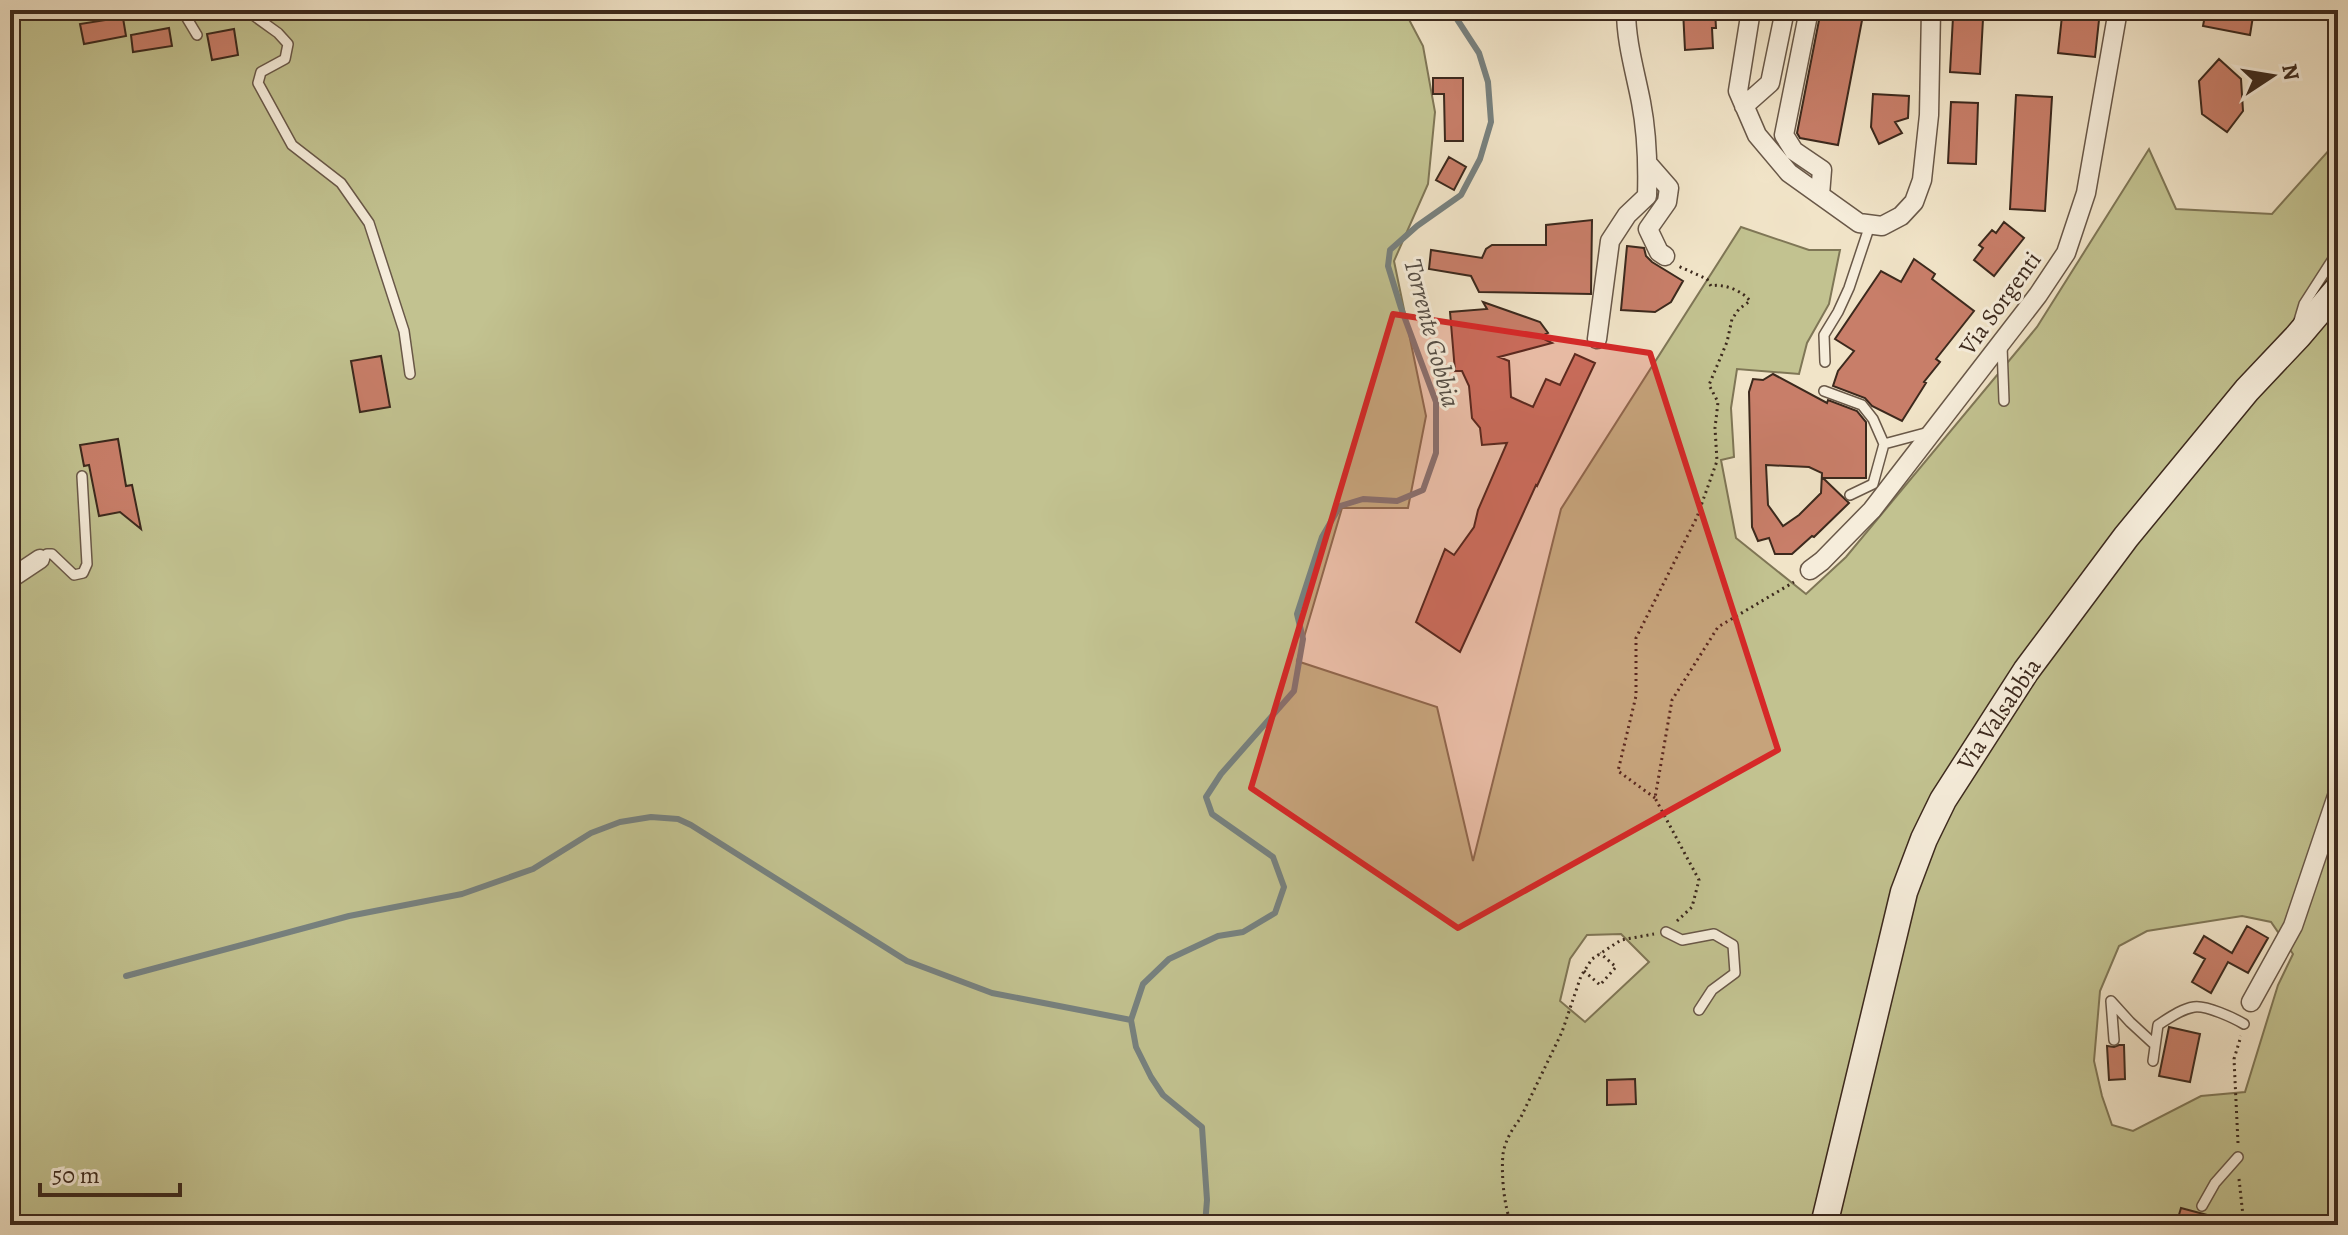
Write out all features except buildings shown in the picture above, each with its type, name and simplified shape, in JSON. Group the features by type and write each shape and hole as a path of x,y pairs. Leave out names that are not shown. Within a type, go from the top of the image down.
{"main road":[{"name":"Via Valsabbia","path":"1824,1225 1904,892 1943,800 2026,671 2126,537 2247,390 2338,289"}],"street":[{"path":"1597,339 1610,241 1627,215 1647,196 1648,164 1642,105 1626,34 1626,10"},
{"path":"1751,10 1738,91 1757,135 1789,173 1859,223 1882,226 1901,216 1914,202 1922,180 1929,115 1931,10"},
{"path":"1744,106 1770,83 1785,10"},
{"path":"1809,10 1784,135 1794,151 1822,170 1820,195"},
{"name":"Via Sorgenti","path":"1802,576 1822,561 1872,510 2038,295 2066,253 2086,193 2118,10"},
{"path":"1648,164 1669,188 1667,202 1648,229 1659,252 1665,256"},
{"path":"10,579 40,559"},
{"path":"2251,1002 2293,926 2338,793"}],"lane":[{"path":"121,11 135,10"},
{"path":"182,10 197,35"},
{"path":"246,10 288,44 285,59 261,72 258,83 292,145 341,183 369,223 404,331 410,374"},
{"path":"1825,362 1824,335 1849,288 1870,225"},
{"path":"2298,336 2298,320 2304,304 2338,251"},
{"path":"2002,342 2004,401"},
{"path":"1824,391 1862,405 1873,419 1884,444 1873,484 1850,495"},
{"path":"1884,444 1933,431"},
{"path":"40,559 52,554 74,575 83,573 87,564 82,476"},
{"path":"1666,932 1682,940 1714,934 1733,945 1735,973 1712,990 1699,1010"},
{"path":"2114,1040 2111,1001 2155,1045"},
{"path":"2153,1061 2158,1025 2178,1013 2197,1006 2244,1024"},
{"path":"2202,1206 2215,1183 2238,1157"}],"path":[{"path":"1512,1225 1506,1212 1503,1154 1562,1032 1584,971 1600,953 1621,940 1666,932 1692,907 1699,880 1655,798 1618,771 1636,696 1636,638 1697,517 1717,461 1715,428 1718,402 1709,385 1727,342 1732,319 1739,309 1750,303 1749,298 1718,284 1711,286 1707,279 1678,266 1665,256"},
{"path":"1655,798 1672,700 1718,627 1802,576"},
{"path":"1584,971 1600,985 1616,967 1600,953"},
{"path":"2244,1024 2234,1059 2240,1205 2244,1225"}],"highlighted area":[{"path":"1393,314 1650,353 1778,750 1458,928 1251,788"}],"green space":[{"path":"10,10 1404,10 1423,46 1435,112 1428,184 1394,261 1426,416 1408,508 1342,508 1297,661 1437,707 1473,861 1561,509 1741,227 1809,250 1840,250 1829,304 1807,343 1799,374 1737,369 1731,408 1734,457 1721,460 1736,538 1806,594 1846,557 2037,327 2149,149 2176,209 2272,214 2338,140 2338,1225 10,1225","holes":["2242,916 2271,922 2293,954 2278,985 2245,1092 2201,1096 2133,1131 2112,1125 2094,1061 2100,991 2119,946 2147,931","1621,934 1649,962 1585,1022 1560,1001 1570,959 1587,935"]}],"waterway":[{"name":"Torrente Gobbia","path":"1205,1225 1207,1200 1202,1127 1163,1095 1151,1077 1136,1047 1131,1020 1143,984 1169,959 1218,936 1243,932 1275,913 1284,887 1273,857 1212,814 1206,797 1221,774 1294,691 1303,639 1297,614 1322,537 1340,506 1363,499 1397,501 1423,490 1436,453 1436,402 1388,266 1390,250 1417,226 1461,195 1480,159 1491,122 1488,82 1479,53 1451,10"},
{"path":"126,976 349,916 462,894 533,869 591,833 620,822 651,817 678,819 691,825 907,961 992,993 1131,1020"}]}
